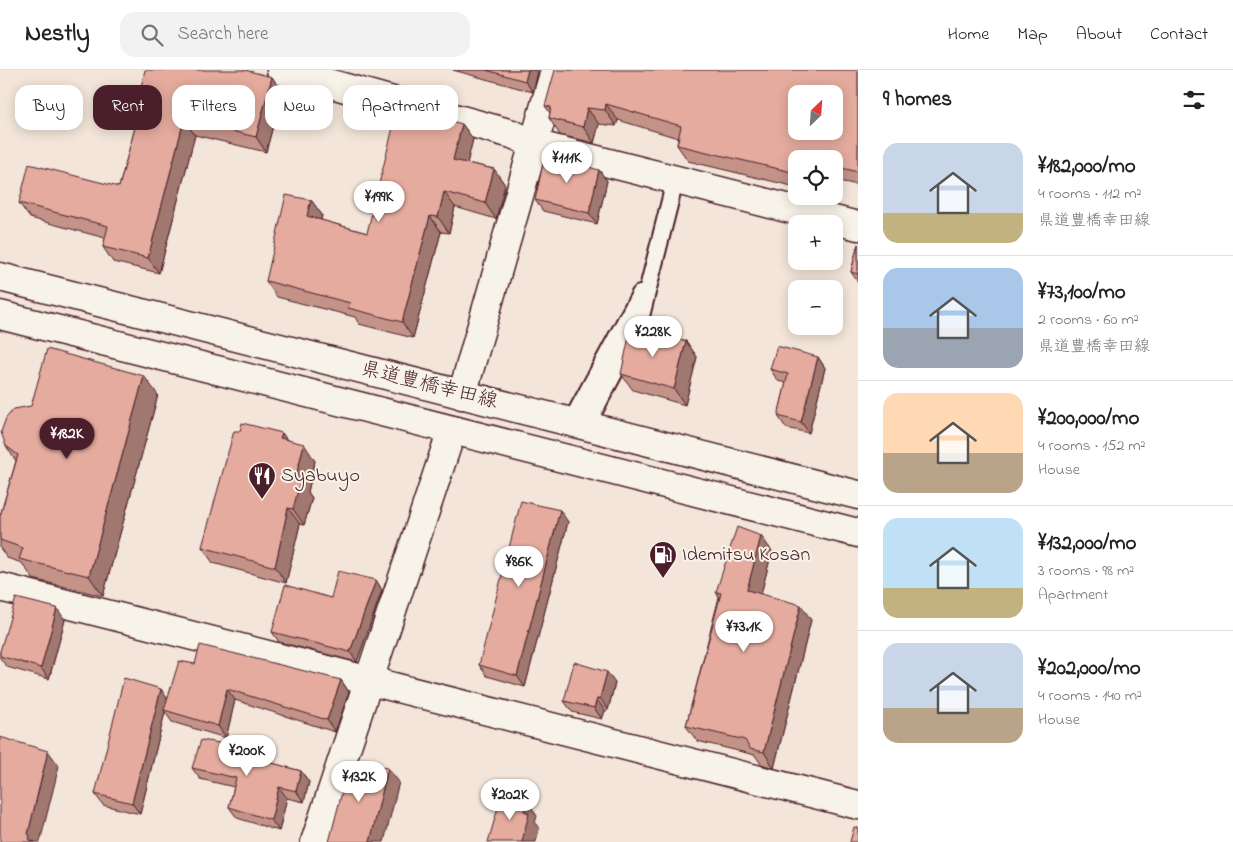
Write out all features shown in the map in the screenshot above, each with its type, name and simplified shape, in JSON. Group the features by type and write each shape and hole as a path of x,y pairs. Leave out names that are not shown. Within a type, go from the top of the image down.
{"street":[{"path":"281,70 512,134 534,144 858,226"},
{"path":"462,395 555,70"},
{"name":"県道豊橋幸田線","path":"0,277 858,495"},
{"name":"県道豊橋幸田線","path":"0,315 858,533"},
{"path":"315,842 452,430"},
{"path":"0,587 858,805"}],"lane":[{"path":"578,424 638,328 675,181"},
{"path":"578,424 653,271"}],"building":[{"path":"145,70 245,70 272,77 270,85 265,85 265,103 256,137 226,130 255,130 255,85 172,85 172,130 181,130 148,258 103,247 108,226 19,203 29,164 119,187 134,130 162,130 162,85 141,85"},
{"path":"486,70 528,70 525,81"},
{"path":"555,70 858,70 858,172 843,168 843,150 788,150 788,171 677,145 681,126 606,104 605,110 587,108 583,127 549,118 551,107 545,106"},
{"path":"458,123 462,124 453,160 494,169 485,203 444,192 438,217 430,216 402,322 348,308 350,303 266,281 286,195 311,200 307,216 367,233 392,130 458,130"},
{"path":"545,154 599,170 589,213 535,200"},
{"path":"858,244 858,274 851,272"},
{"path":"631,327 686,341 674,389 621,374"},
{"path":"777,346 818,357 801,422 778,416 788,374 770,369"},
{"path":"47,349 144,376 89,576 19,559 23,548 0,540 0,516 18,455 6,446 1,432 6,418 14,409 31,406"},
{"path":"242,423 282,433 280,438 304,444 295,480 300,482 293,509 288,508 275,567 202,547 234,431 240,431"},
{"path":"521,501 560,510 517,676 479,665"},
{"path":"737,527 761,536 747,590 801,605 764,752 750,749 745,740 686,726 721,593 716,592"},
{"path":"338,571 376,580 350,652 272,632 285,585 331,598"},
{"path":"16,598 57,608 41,668 0,656"},
{"path":"200,645 341,680 327,720 227,689 218,726 164,710 179,661 195,664"},
{"path":"574,662 607,672 600,698 597,699 594,708 564,701"},
{"path":"124,678 161,689 132,803 95,794"},
{"path":"0,737 48,751 28,834 30,835 29,840 35,842 0,842"},
{"path":"201,740 250,748 247,756 301,771 296,791 279,787 271,820 229,807 236,778 192,768"},
{"path":"350,761 388,768 370,842 329,842"},
{"path":"502,794 527,801 524,811 529,813 522,842 488,842"},
{"path":"854,827 858,828 858,842 850,842"}],"place":[{"name":"Syabuyo","path":"262,500"},
{"name":"Idemitsu Kosan","path":"663,579"}]}
